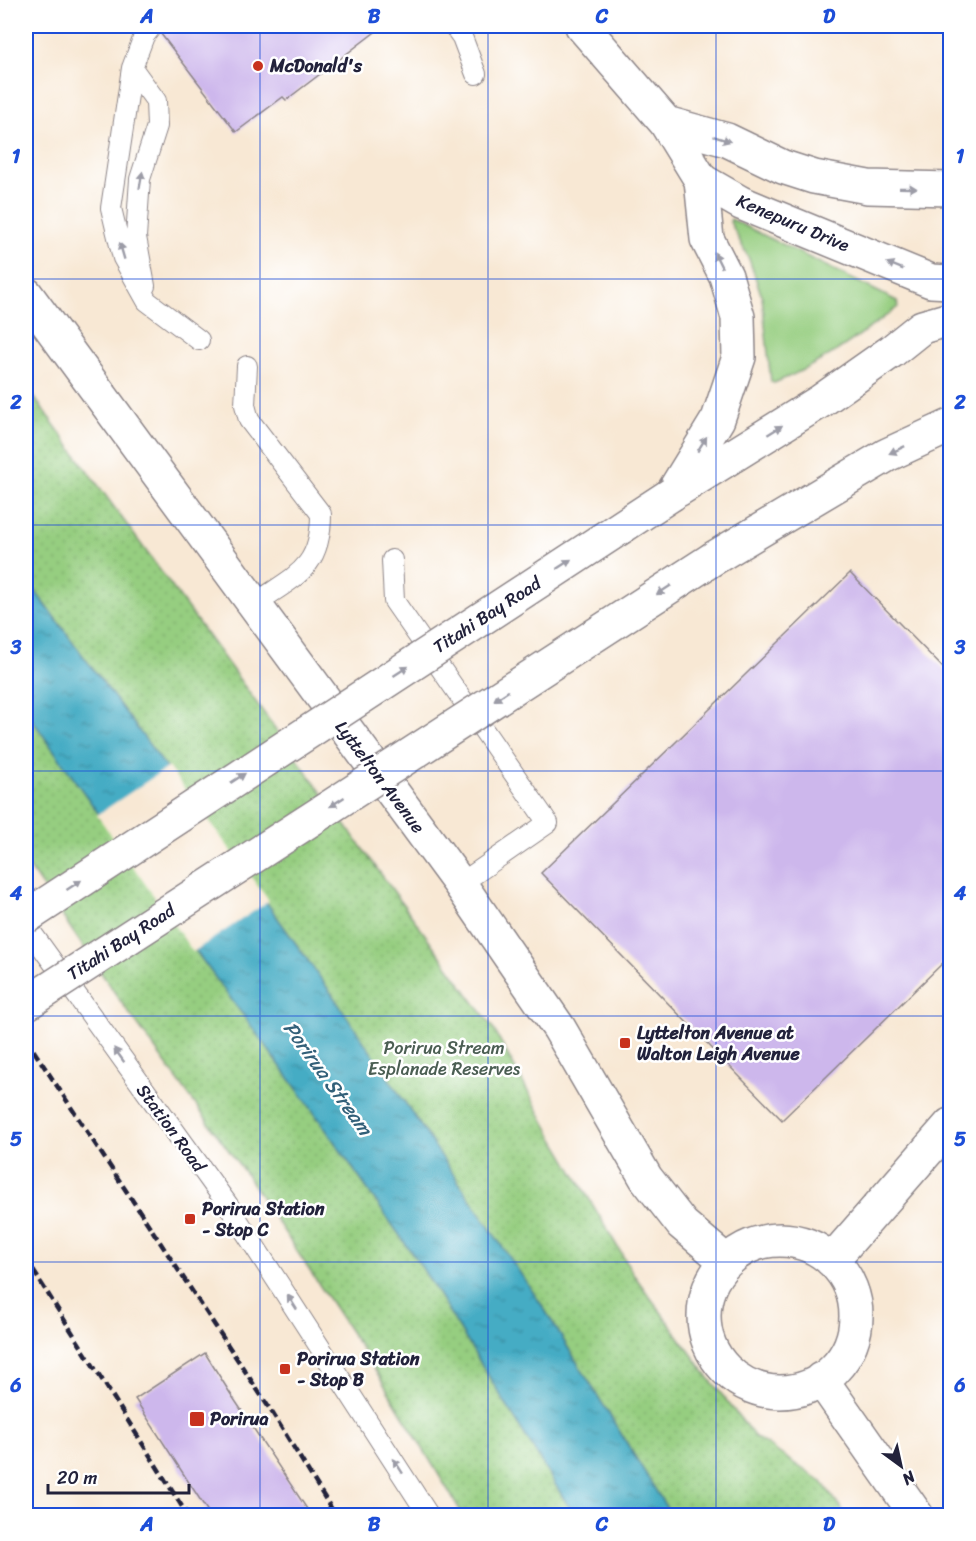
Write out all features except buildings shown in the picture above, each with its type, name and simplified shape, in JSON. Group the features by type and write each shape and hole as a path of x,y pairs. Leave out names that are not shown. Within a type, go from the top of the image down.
{"main road":[{"name":"Kenepuru Drive","path":"582,26 666,123 701,180 741,203 931,281 951,282"},
{"path":"666,123 727,140 783,167 814,177 868,187 951,189"},
{"path":"672,494 718,418 739,357 738,317 726,276 707,239 701,180"},
{"name":"Lyttelton Avenue","path":"26,294 460,884 559,1028 646,1178 682,1224 727,1262"},
{"name":"Titahi Bay Road","path":"26,917 672,494 821,401 922,327 951,319"},
{"name":"Titahi Bay Road","path":"26,1004 714,558 887,455 951,426"},
{"path":"832,1260 951,1125"},
{"path":"771,1240 788,1240 819,1250 832,1260 852,1288 856,1322 853,1339 835,1368 821,1379 794,1390 779,1392 764,1390 737,1378 716,1357 705,1330 706,1300 717,1273 727,1262 755,1244 771,1240"},
{"path":"821,1379 917,1515"}],"lane":[{"path":"152,26 144,36 132,68 111,208 123,258 147,301 199,340"},
{"path":"454,26 462,37 476,74"},
{"path":"132,68 156,101 157,126 140,178 136,237 147,301"},
{"path":"247,366 245,405 249,420 321,514 321,532 317,551 309,564 253,605"},
{"path":"392,560 394,602 548,823 460,884"},
{"name":"Station Road","path":"26,925 228,1205 429,1515"}],"green space":[{"path":"731,219 897,301 898,307 824,359 774,383 771,382 762,297 749,259 730,222"},
{"name":"Porirua Stream Esplanade Reserves","path":"26,386 493,1028 554,1139 634,1275 754,1436 822,1482 846,1515 671,1515 543,1307 331,993 267,903 26,579"},
{"path":"26,711 195,950 306,1101 421,1266 574,1515 463,1515 376,1371 248,1177 119,999 26,863"}],"water":[{"name":"Porirua Stream","path":"26,579 267,903 331,993 543,1307 671,1515 574,1515 421,1266 306,1101 195,950 26,711"}],"pier":[{"path":"168,767 269,901 193,952 97,815"}],"railway":[{"path":"26,1039 270,1409 336,1516"},
{"path":"26,1259 188,1516"}],"place":[{"name":"McDonald's","path":"258,66"},
{"name":"Lyttelton Avenue at Walton Leigh Avenue","path":"625,1043"},
{"name":"Porirua Station - Stop C","path":"190,1219"},
{"name":"Porirua Station - Stop B","path":"285,1369"},
{"name":"Porirua","path":"197,1419"}]}
